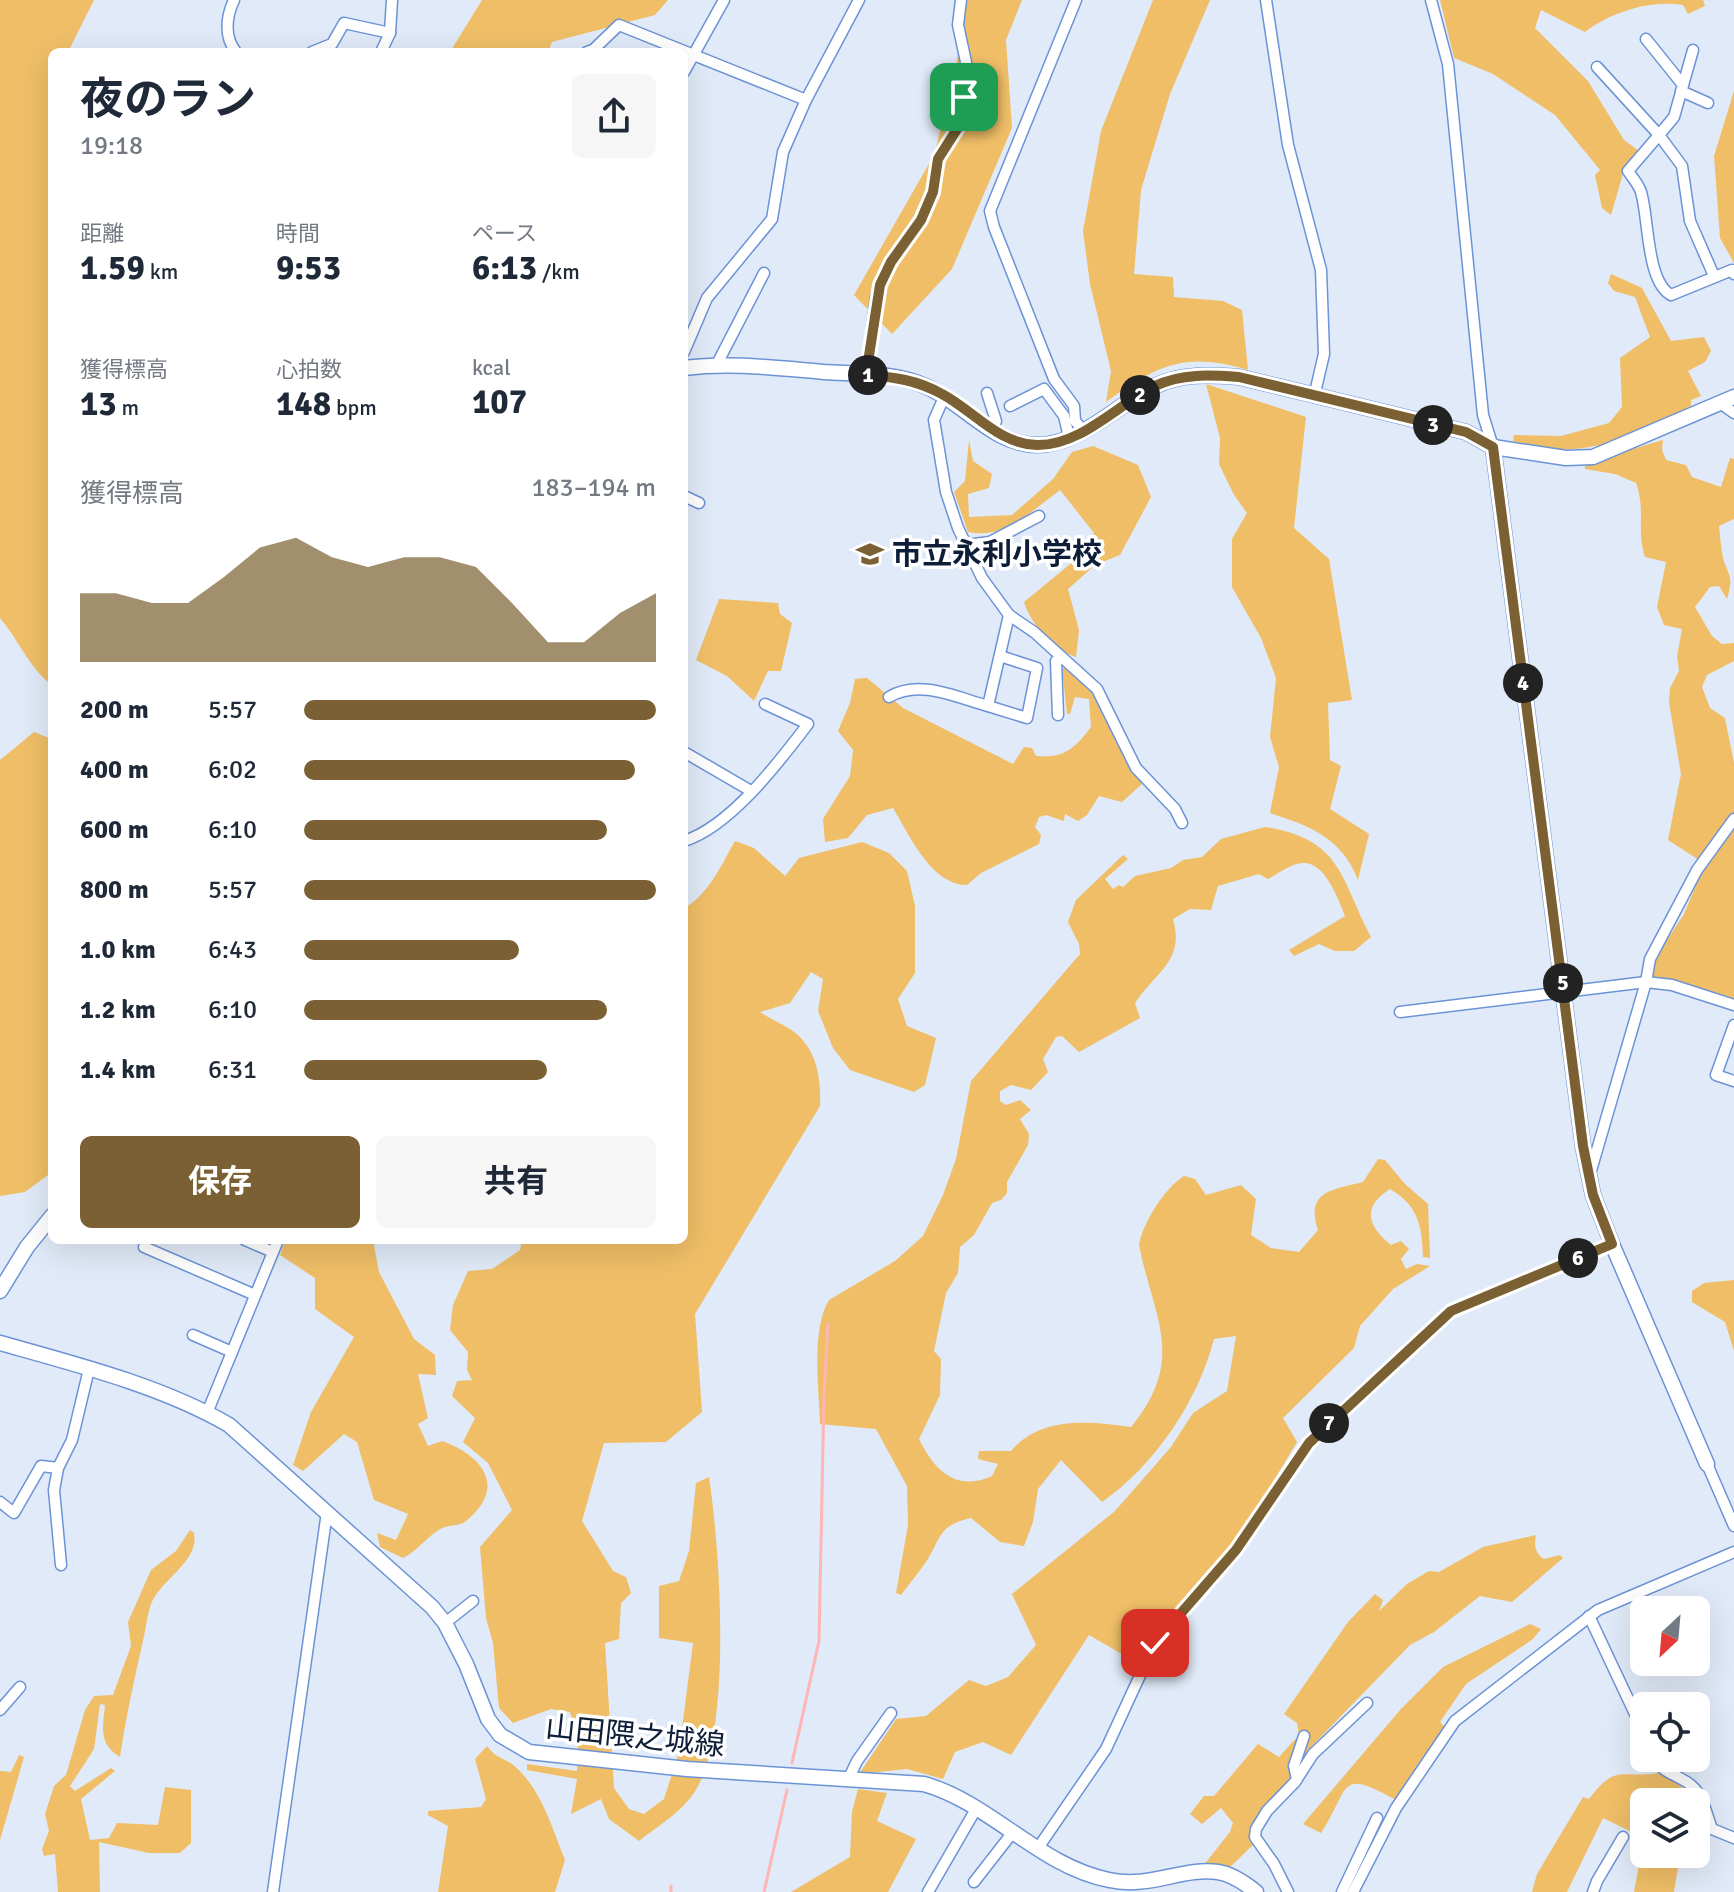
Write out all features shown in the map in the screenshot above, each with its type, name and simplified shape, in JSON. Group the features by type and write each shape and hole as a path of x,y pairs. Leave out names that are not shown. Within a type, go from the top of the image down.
{"street":[{"path":"233,48 227,24 234,0"},
{"path":"383,48 390,33 392,0"},
{"path":"688,65 724,0"},
{"path":"688,343 707,298 772,219 783,152 806,100 859,0"},
{"path":"866,375 880,285 891,262 921,220 933,192 938,159 959,126 966,62 958,25 961,0"},
{"path":"1076,0 990,211 1054,379 1074,406 1076,433"},
{"path":"1266,0 1288,145 1321,270 1324,354 1314,397"},
{"path":"1431,0 1448,64 1483,415 1493,447 1589,1176 1612,1244 1734,1526"},
{"path":"322,48 332,44 344,23 390,33"},
{"path":"595,48 619,25 674,48"},
{"path":"1646,39 1682,88 1708,103"},
{"path":"1693,50 1674,117 1628,171 1641,190 1652,261 1665,292 1671,295 1714,276 1732,270 1734,274"},
{"path":"688,54 806,100"},
{"path":"1597,67 1659,135 1682,166 1690,221 1714,276"},
{"path":"717,364 764,273"},
{"path":"688,368 717,364 904,378 945,395 1013,441 1039,445 1076,433 1156,385 1180,377 1206,374 1239,377 1466,432 1493,447 1566,458 1593,457 1727,400 1734,413"},
{"path":"1010,406 1044,389 1076,433"},
{"path":"987,393 996,421 991,429"},
{"path":"945,395 934,420 946,492 982,578 1009,615 1034,632 1058,660 1097,689 1136,768 1175,809 1182,823"},
{"path":"688,498 699,503"},
{"path":"966,545 990,542 1039,516"},
{"path":"988,706 1009,615"},
{"path":"1000,656 1037,668 1047,667 1058,660"},
{"path":"1058,660 1058,715"},
{"path":"889,697 903,689 921,688 1027,718 1037,668"},
{"path":"688,840 704,835 773,771 808,724 765,704"},
{"path":"688,754 751,791"},
{"path":"1589,1176 1650,959 1697,870 1734,819"},
{"path":"1400,1012 1646,982 1672,985 1734,1005"},
{"path":"1734,1025 1716,1075 1734,1081"},
{"path":"0,1291 27,1247 48,1221"},
{"path":"254,1244 273,1252"},
{"path":"207,1413 276,1244"},
{"path":"1038,1848 1091,1766 1106,1749 1155,1643 1236,1550 1309,1443 1451,1311 1612,1244"},
{"path":"144,1247 255,1295"},
{"path":"193,1335 232,1352"},
{"name":"山田隈之城線","path":"0,1343 89,1369 207,1413 229,1425 414,1588 445,1623 488,1719 500,1735 529,1752 687,1769 924,1784 976,1809 1038,1848 1092,1876 1136,1888 1218,1872 1256,1892"},
{"path":"61,1565 54,1490 58,1468 72,1440 89,1369"},
{"path":"0,1502 14,1513 41,1466 58,1468"},
{"path":"273,1892 327,1512"},
{"path":"1353,1892 1396,1808 1455,1721 1598,1610 1734,1552"},
{"path":"445,1623 473,1601"},
{"path":"1589,1616 1630,1703"},
{"path":"0,1710 20,1687"},
{"path":"1288,1892 1274,1864 1255,1837 1256,1829 1313,1754 1367,1703"},
{"path":"848,1780 857,1761 891,1713"},
{"path":"1297,1779 1294,1766 1304,1736"},
{"path":"1668,1772 1697,1791 1712,1829 1734,1838"},
{"path":"928,1892 976,1809"},
{"path":"1342,1892 1377,1818"},
{"path":"974,1882 1013,1832"},
{"path":"1593,1892 1623,1837"}],"shaded area":[{"path":"0,0 94,0 70,48 48,48 48,682 37,671 0,618"},
{"path":"482,0 668,0 655,15 552,42 550,48 452,48"},
{"path":"965,0 1022,0 1006,40 1012,128 952,269 892,334 854,295 934,155 956,68"},
{"path":"1153,0 1210,0 1170,94 1141,190 1134,274 1173,277 1174,297 1223,301 1242,310 1248,370 1206,362 1172,365 1141,379 1106,402 1111,371 1090,284 1083,231 1101,131"},
{"path":"1440,0 1703,0 1705,6 1688,14 1683,5 1657,4 1631,9 1585,32 1541,10 1535,28 1588,81 1624,140 1639,151 1624,170 1611,215 1602,208 1595,175 1600,170 1555,115 1493,74 1454,58"},
{"path":"1734,91 1734,263 1720,238 1714,156"},
{"path":"1611,274 1642,288 1671,341 1704,337 1711,351 1705,362 1688,371 1701,396 1691,400 1691,406 1670,418 1605,444 1561,449 1513,441 1514,435 1561,436 1609,423 1622,407 1620,358 1650,337 1635,297 1614,291 1608,283"},
{"path":"1206,384 1306,417 1294,528 1329,559 1352,700 1328,703 1330,760 1341,766 1330,809 1369,834 1358,880 1334,844 1311,829 1270,813 1279,767 1270,737 1276,678 1261,638 1232,587 1232,539 1247,513 1219,464 1220,438"},
{"path":"969,440 973,461 992,474 989,488 968,494 969,517 1012,515 1053,479 1072,452 1093,446 1138,465 1151,497 1120,555 1095,565 1068,589 1079,630 1076,657 1044,635 1024,602 1086,551 1094,533 1060,490 1006,528 994,532 968,532 954,492 965,481"},
{"path":"1663,440 1662,450 1666,460 1686,465 1692,477 1721,487 1730,458 1734,459 1734,519 1719,526 1723,558 1730,577 1727,599 1719,586 1710,587 1695,607 1712,636 1722,644 1734,643 1734,661 1707,675 1702,687 1710,708 1725,718 1734,763 1734,999 1652,976 1658,954 1684,914 1705,864 1668,840 1681,774 1669,703 1670,688 1679,671 1677,656 1682,629 1664,625 1657,607 1666,562 1645,557 1636,483 1615,474 1585,469 1585,463"},
{"path":"719,599 778,603 780,614 792,623 781,671 768,671 754,701 727,676 696,660"},
{"path":"1062,668 1068,669 1093,691 1142,784 1122,802 1099,796 1087,815 1078,821 1065,814 1064,821 1046,815 1039,817 1035,827 1041,835 1039,844 981,873 967,885 942,877 932,867 893,808 867,815 848,838 825,842 823,819 850,776 853,750 838,731 850,703 855,679 867,678 903,708 1013,764 1024,747 1032,748 1036,756 1061,754 1080,741 1091,727 1089,699 1075,697 1070,714 1067,714"},
{"path":"34,732 48,737 48,1175 25,1192 0,1196 0,760"},
{"path":"1265,827 1310,841 1324,852 1344,879 1371,937 1354,951 1335,951 1319,944 1294,956 1289,950 1345,916 1330,883 1311,864 1294,865 1268,879 1259,874 1218,886 1211,910 1190,909 1173,919 1176,933 1172,956 1135,1003 1140,1018 1079,1052 1062,1036 1056,1037 1043,1059 1048,1072 1031,1090 1011,1085 1000,1091 1000,1101 1006,1105 1020,1100 1031,1110 1020,1119 1029,1134 1028,1145 1007,1182 1007,1193 1001,1200 992,1203 974,1235 960,1247 958,1273 946,1293 934,1351 941,1359 940,1395 919,1439 932,1461 948,1476 968,1481 992,1476 998,1464 978,1459 979,1451 1011,1451 1023,1440 1051,1426 1099,1423 1131,1427 1148,1402 1158,1380 1162,1359 1158,1317 1139,1245 1156,1206 1184,1176 1195,1179 1206,1195 1241,1185 1256,1199 1251,1235 1271,1248 1299,1252 1318,1230 1315,1207 1318,1200 1332,1190 1363,1182 1378,1159 1385,1160 1405,1184 1428,1204 1430,1258 1423,1257 1422,1236 1413,1210 1390,1189 1375,1203 1371,1217 1373,1224 1391,1245 1401,1241 1409,1249 1401,1259 1406,1269 1417,1264 1430,1266 1393,1289 1360,1326 1354,1348 1283,1418 1297,1442 1238,1534 1168,1617 1139,1664 1089,1635 1011,1755 983,1742 955,1752 943,1779 907,1769 859,1774 896,1719 926,1716 969,1680 986,1686 1008,1677 1036,1645 1012,1594 1115,1511 1171,1447 1193,1413 1227,1391 1236,1336 1214,1339 1197,1385 1172,1430 1140,1470 1102,1502 1061,1460 1038,1489 1033,1522 1024,1546 1000,1542 971,1518 953,1524 943,1532 928,1559 901,1595 896,1593 908,1525 907,1486 876,1429 820,1424 817,1360 823,1312 829,1300 895,1261 923,1236 956,1159 971,1081 1080,954 1079,944 1068,922 1076,900 1123,855 1128,859 1105,879 1113,889 1119,885 1123,887 1135,876 1202,857 1221,839"},
{"path":"735,841 754,848 785,876 799,858 862,842 889,853 907,871 915,906 915,973 898,999 907,1026 936,1038 925,1085 914,1092 850,1070 833,1048 818,1011 823,979 811,972 790,1003 760,1012 793,1031 807,1046 816,1065 820,1106 695,1314 702,1412 666,1442 604,1443 582,1521 613,1571 626,1577 631,1593 621,1603 619,1639 605,1643 614,1788 629,1809 644,1814 664,1799 679,1752 693,1643 659,1638 659,1586 679,1581 689,1551 696,1483 709,1477 717,1547 720,1636 715,1723 708,1760 692,1796 639,1841 609,1819 601,1799 571,1814 577,1779 527,1770 527,1764 577,1771 578,1743 570,1712 551,1709 513,1723 499,1708 480,1547 512,1510 488,1463 463,1442 475,1418 452,1396 457,1381 472,1380 467,1370 468,1352 450,1330 453,1305 468,1271 492,1269 520,1250 521,1244 688,1244 688,906 700,896"},
{"path":"284,1244 374,1244 379,1272 414,1339 435,1355 436,1375 418,1374 428,1418 418,1424 428,1446 442,1441 456,1447 469,1455 485,1474 486,1496 479,1508 464,1523 437,1531 403,1558 380,1547 377,1533 396,1540 408,1514 374,1500 357,1442 344,1434 303,1471 293,1465 311,1412 354,1337 315,1309 315,1278 280,1255"},
{"path":"1734,1280 1734,1351 1725,1322 1692,1302 1692,1291 1704,1283"},
{"path":"190,1530 194,1533 191,1552 156,1595 150,1608 120,1757 105,1740 105,1705 100,1704 94,1749 70,1786 75,1791 111,1768 115,1771 81,1799 90,1840 109,1838 117,1823 158,1825 165,1787 191,1790 191,1843 180,1853 149,1853 99,1842 100,1892 58,1892 55,1854 44,1856 42,1849 49,1831 45,1814 54,1786 66,1775 85,1710 94,1696 113,1695 131,1646 128,1622 151,1570 176,1551"},
{"path":"1536,1535 1536,1549 1541,1557 1560,1555 1563,1558 1512,1602 1480,1596 1434,1632 1410,1645 1308,1750 1291,1780 1262,1808 1251,1829 1254,1844 1229,1868 1203,1866 1230,1832 1233,1823 1221,1808 1202,1824 1190,1814 1204,1796 1214,1796 1258,1744 1279,1757 1299,1735 1297,1723 1284,1714 1348,1622 1375,1594 1383,1600 1379,1611 1407,1584 1429,1571 1439,1572 1483,1547"},
{"path":"1530,1624 1541,1629 1533,1639 1466,1684 1440,1722 1444,1726 1396,1800 1364,1785 1354,1784 1342,1794 1321,1833 1303,1824 1401,1709 1443,1667"},
{"path":"487,1746 522,1773 538,1796 565,1860 555,1892 438,1892 448,1826 428,1815 428,1811 481,1807 486,1799 475,1759"},
{"path":"19,1755 24,1757 0,1840 0,1771 11,1772"},
{"path":"1659,1773 1682,1788 1630,1788 1630,1831 1603,1818 1567,1892 1532,1892 1537,1874 1583,1797 1589,1799 1606,1781 1620,1775"},
{"path":"858,1789 887,1793 877,1821 916,1839 888,1892 791,1892 850,1857 852,1812"},
{"path":"1638,1868 1678,1868 1674,1892 1634,1892"}],"waterway":[{"path":"792,1763 819,1641 828,1324"},
{"path":"764,1892 787,1790"},
{"path":"671,1886 671,1892"}],"place":[{"name":"市立永利小学校","path":"870,554"}],"route":[{"path":"964,97 959,126 938,159 933,192 921,220 891,262 880,285 866,375 904,378 926,386 945,395 1002,436 1025,444 1055,443 1083,430 1156,385 1180,377 1206,374 1239,377 1466,432 1493,447 1583,1146 1593,1195 1612,1244 1451,1311 1309,1443 1236,1550 1155,1643"}]}
